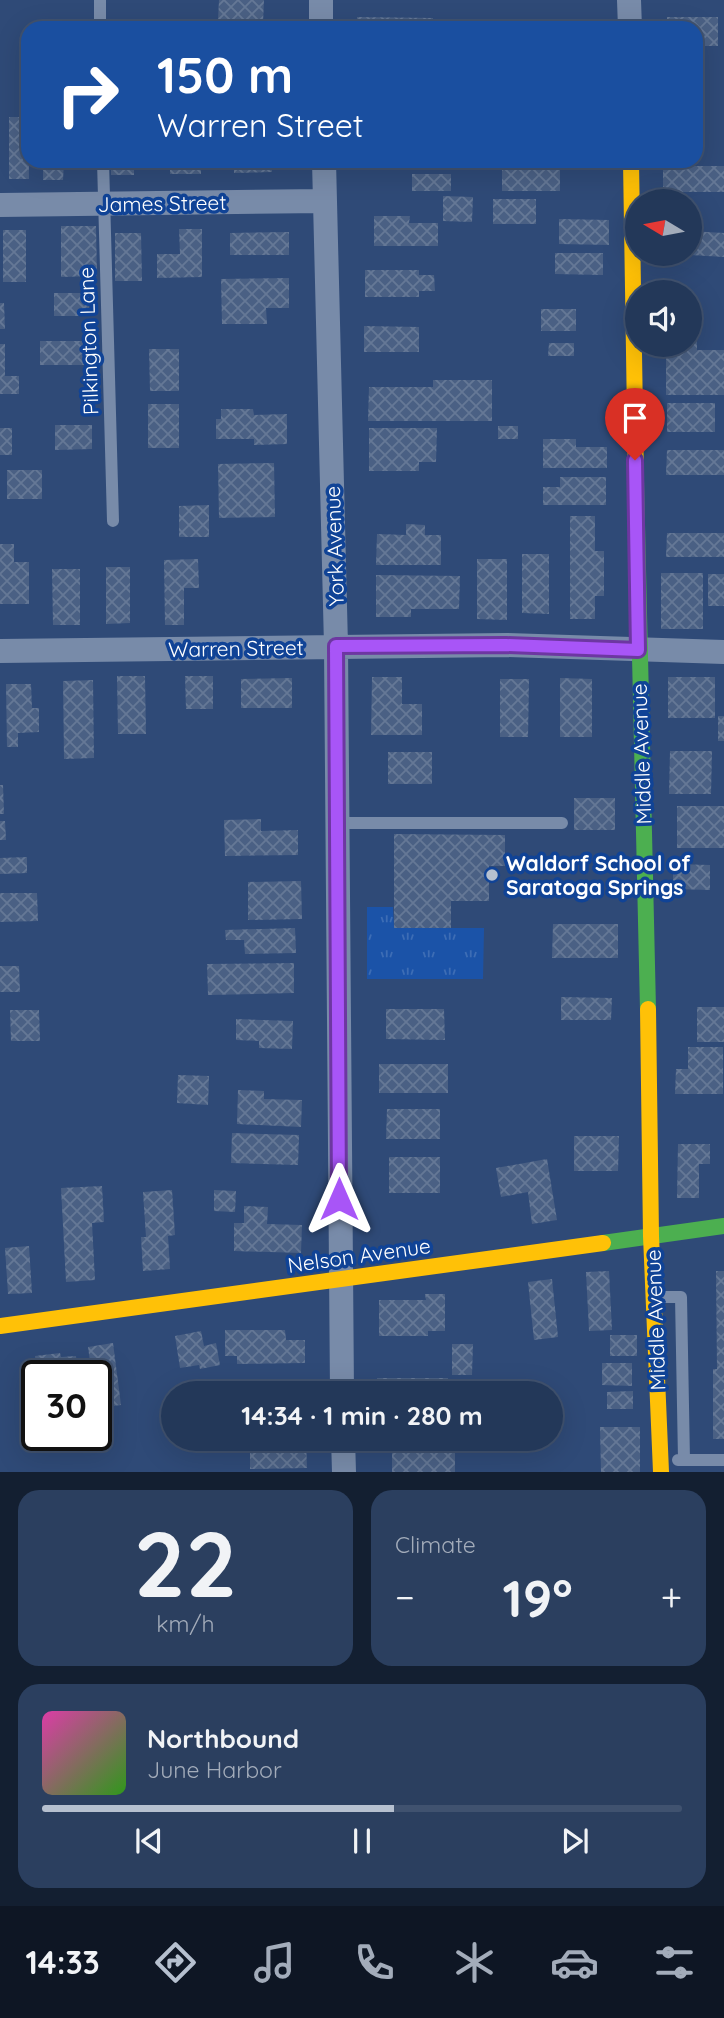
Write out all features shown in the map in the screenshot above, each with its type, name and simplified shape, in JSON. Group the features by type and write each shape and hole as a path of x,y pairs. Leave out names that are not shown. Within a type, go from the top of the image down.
{"street":[{"path":"321,0 321,21"},
{"path":"629,0 630,21"},
{"name":"York Avenue","path":"324,168 336,646 342,1381"},
{"name":"Middle Avenue","path":"631,168 651,1236 661,1466"},
{"name":"James Street","path":"0,205 324,201"},
{"name":"Warren Street","path":"0,651 506,645 724,652"},
{"name":"Nelson Avenue","path":"0,1326 724,1226"},
{"path":"343,1451 344,1472"}],"lane":[{"path":"100,0 100,21"},
{"name":"Pilkington Lane","path":"103,168 113,521"},
{"path":"337,823 562,823"},
{"path":"654,1297 681,1297 684,1460"},
{"path":"661,1466 684,1460 724,1460"}],"green space":[{"path":"367,907 393,907 394,928 484,928 483,979 367,979"}],"building":[{"path":"219,0 264,0 263,21 218,20"},
{"path":"357,17 433,18 433,21 357,21"},
{"path":"667,17 718,17 718,46 703,46 703,21 667,21"},
{"path":"9,117 21,117 21,168 29,168 29,179 9,179"},
{"path":"724,166 724,192 663,189 663,168"},
{"path":"43,168 64,168 63,180 43,180"},
{"path":"111,168 134,168 134,175 111,175"},
{"path":"170,168 201,168 201,174 170,174"},
{"path":"234,168 272,168 272,172 234,173"},
{"path":"502,169 560,169 560,191 502,191"},
{"path":"412,174 451,174 451,191 412,191"},
{"path":"443,196 473,197 472,222 443,221"},
{"path":"493,199 536,199 536,224 493,224"},
{"path":"374,216 410,216 409,223 438,223 438,246 374,246"},
{"path":"559,219 609,220 609,245 559,244"},
{"path":"61,226 96,226 97,276 61,277"},
{"path":"179,229 202,229 202,277 157,278 157,254 180,254"},
{"path":"3,230 26,230 26,282 3,282"},
{"path":"289,232 289,255 230,255 230,233"},
{"path":"702,232 724,233 724,257 702,256"},
{"path":"115,233 141,233 142,281 115,281"},
{"path":"555,253 603,253 603,275 555,274"},
{"path":"365,270 419,270 419,275 434,275 435,291 419,291 419,297 365,297"},
{"path":"289,278 289,308 266,308 267,324 222,324 221,279"},
{"path":"54,293 89,293 89,316 54,316"},
{"path":"0,303 4,303 5,329 0,329"},
{"path":"541,309 576,309 576,331 541,331"},
{"path":"364,326 419,327 419,352 364,352"},
{"path":"40,341 87,341 87,365 40,365"},
{"path":"549,343 574,343 574,356 548,356"},
{"path":"0,344 5,344 5,376 19,376 19,394 0,394"},
{"path":"149,349 179,349 179,391 150,391"},
{"path":"702,350 724,350 724,395 666,395 666,357 702,357"},
{"path":"433,380 492,380 492,421 368,421 369,387 433,387"},
{"path":"667,403 715,403 715,432 667,432"},
{"path":"148,404 179,404 179,448 148,448"},
{"path":"221,409 253,409 254,415 287,414 287,444 254,445 254,439 216,439 216,419 221,419"},
{"path":"55,425 92,425 92,449 55,450"},
{"path":"498,426 518,426 518,439 498,439"},
{"path":"0,428 12,428 12,455 0,455"},
{"path":"369,428 437,428 436,462 419,462 419,471 369,471"},
{"path":"543,439 576,439 576,447 607,447 607,468 543,468"},
{"path":"667,450 724,450 724,475 666,475"},
{"path":"274,463 275,517 219,518 218,464"},
{"path":"7,470 42,470 42,499 7,499"},
{"path":"560,477 606,477 606,505 543,505 543,487 560,487"},
{"path":"209,505 209,537 179,537 179,506"},
{"path":"570,516 595,516 595,551 604,551 604,596 595,596 595,619 570,619"},
{"path":"406,524 425,525 425,535 441,535 441,565 376,565 377,534 406,535"},
{"path":"667,533 724,533 724,557 666,557"},
{"path":"0,544 14,544 14,562 29,562 29,604 0,604"},
{"path":"522,554 549,554 549,614 522,613"},
{"path":"198,559 199,588 184,588 184,625 165,625 164,560"},
{"path":"477,559 507,559 507,620 477,619"},
{"path":"106,567 130,567 130,623 106,624"},
{"path":"52,569 80,569 80,625 53,625"},
{"path":"661,573 703,573 703,629 661,629"},
{"path":"708,574 724,574 724,606 708,606"},
{"path":"376,575 460,576 459,609 411,609 411,617 376,617"},
{"path":"117,676 145,676 146,734 118,734"},
{"path":"185,676 213,676 213,709 186,709"},
{"path":"372,677 402,677 402,704 422,704 422,735 371,735"},
{"path":"668,677 715,677 715,718 668,718"},
{"path":"292,678 292,708 241,708 241,679"},
{"path":"560,678 592,679 592,737 560,737"},
{"path":"500,679 529,679 528,737 500,737"},
{"path":"93,680 94,758 64,759 63,681"},
{"path":"6,684 31,684 32,708 39,708 39,732 18,733 18,747 7,747"},
{"path":"718,716 724,716 724,741 718,741"},
{"path":"670,751 712,751 711,794 669,794"},
{"path":"388,752 432,752 432,784 388,784"},
{"path":"0,785 3,785 4,814 0,814"},
{"path":"574,798 615,798 615,830 574,830"},
{"path":"677,806 724,806 724,848 677,848"},
{"path":"261,819 261,831 298,830 298,855 225,856 224,820"},
{"path":"0,821 5,821 6,840 0,840"},
{"path":"394,834 505,835 505,866 489,866 489,901 451,901 451,928 394,928"},
{"path":"27,857 27,873 0,874 0,858"},
{"path":"673,864 710,865 710,890 673,889"},
{"path":"301,881 302,919 248,920 248,882"},
{"path":"0,893 37,893 38,921 0,922"},
{"path":"553,924 618,924 618,958 552,958"},
{"path":"295,928 296,953 245,954 244,940 226,940 225,930"},
{"path":"294,963 294,993 208,995 207,964"},
{"path":"0,966 19,966 20,992 0,992"},
{"path":"561,997 612,998 611,1020 561,1020"},
{"path":"697,1007 724,1007 724,1042 697,1042"},
{"path":"386,1009 444,1009 445,1040 386,1039"},
{"path":"10,1010 39,1010 40,1041 11,1041"},
{"path":"236,1019 293,1021 292,1049 259,1048 259,1041 236,1040"},
{"path":"688,1047 723,1047 723,1094 675,1094 676,1069 688,1069"},
{"path":"379,1064 448,1064 448,1093 379,1093"},
{"path":"178,1075 209,1076 208,1105 177,1103"},
{"path":"238,1090 264,1091 264,1099 302,1100 301,1127 237,1124"},
{"path":"387,1109 440,1109 440,1139 386,1139"},
{"path":"232,1133 299,1135 298,1165 231,1163"},
{"path":"574,1136 619,1136 618,1171 574,1171"},
{"path":"678,1144 710,1144 710,1164 699,1164 699,1198 677,1198"},
{"path":"389,1157 440,1157 440,1193 389,1193"},
{"path":"547,1159 557,1220 532,1224 528,1192 501,1197 496,1168"},
{"path":"102,1186 104,1222 92,1223 95,1280 66,1282 61,1188"},
{"path":"172,1190 175,1235 168,1236 170,1269 143,1271 141,1237 146,1237 143,1192"},
{"path":"214,1190 236,1191 235,1212 214,1211"},
{"path":"244,1206 268,1207 267,1224 302,1225 301,1253 234,1251 234,1223 244,1223"},
{"path":"29,1246 32,1293 8,1294 5,1248"},
{"path":"609,1271 612,1330 589,1331 586,1272"},
{"path":"716,1271 724,1271 724,1439 713,1439 713,1369 717,1369"},
{"path":"552,1279 558,1337 534,1340 528,1282"},
{"path":"425,1294 445,1294 445,1331 428,1331 428,1336 379,1336 379,1300 426,1300"},
{"path":"225,1330 285,1330 286,1340 305,1340 305,1363 237,1364 237,1356 225,1356"},
{"path":"201,1331 204,1346 216,1343 220,1365 200,1369 199,1365 180,1368 175,1336"},
{"path":"610,1335 637,1335 637,1356 610,1356"},
{"path":"113,1343 121,1405 112,1406 112,1360 90,1360 88,1347"},
{"path":"452,1344 473,1344 472,1375 452,1375"},
{"path":"60,1353 61,1357 76,1356 76,1360 35,1360 35,1356"},
{"path":"602,1363 632,1363 632,1386 602,1385"},
{"path":"377,1378 448,1378 448,1381 377,1381"},
{"path":"633,1391 633,1409 607,1409 607,1392"},
{"path":"600,1427 640,1427 640,1472 601,1472"},
{"path":"250,1451 306,1451 307,1468 250,1469"},
{"path":"392,1453 455,1453 455,1472 392,1472"}],"traffic: fast":[{"path":"636,480 648,1009"},
{"path":"603,1243 724,1226"}],"traffic: slow":[{"path":"631,168 636,480"},
{"path":"648,1009 651,1236 661,1472"},
{"path":"0,1326 603,1243"}],"place":[{"name":"Waldorf School of Saratoga Springs","path":"492,875"}],"route":[{"path":"339,1199 336,646 506,645 638,650 635,460"}]}
